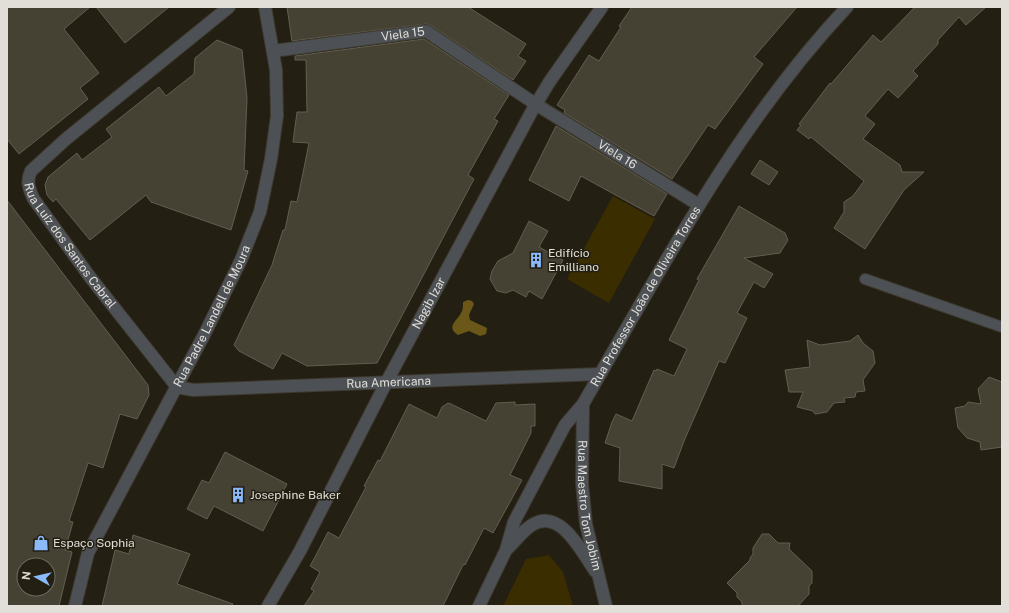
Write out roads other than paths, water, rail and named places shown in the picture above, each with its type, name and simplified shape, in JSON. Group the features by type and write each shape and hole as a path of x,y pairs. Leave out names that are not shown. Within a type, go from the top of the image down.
{"street":[{"name":"Rua Luíz dos Santos Cabral","path":"177,387 90,277 33,198 28,186 28,178 31,171 66,139 229,7"},
{"name":"Rua Padre Landell de Moura","path":"76,606 88,553 177,387 241,260 260,212 271,159 277,116 276,70 265,7"},
{"name":"Nagib Izar","path":"268,606 300,551 386,383 536,104 550,80 602,7"},
{"name":"Rua Professor João de Oliveira Torres","path":"479,606 506,550 514,522 565,425 583,404 699,205 740,141 775,93 824,32 847,7"},
{"name":"Viela 15","path":"273,51 426,31 536,104"},
{"name":"Viela 16","path":"536,104 699,205"},
{"name":"Rua Americana","path":"177,387 192,390 600,374"},
{"name":"Rua Maestro Tom Jobim","path":"583,404 583,502 586,524 606,606"},
{"path":"506,550 532,525 547,521 566,529 600,578"}],"lane":[{"path":"865,279 1002,327"}],"place":[{"name":"Edifício Emilliano","path":"536,260"},
{"name":"Josephine Baker","path":"238,495"},
{"name":"Espaço Sophia","path":"41,543"}]}
